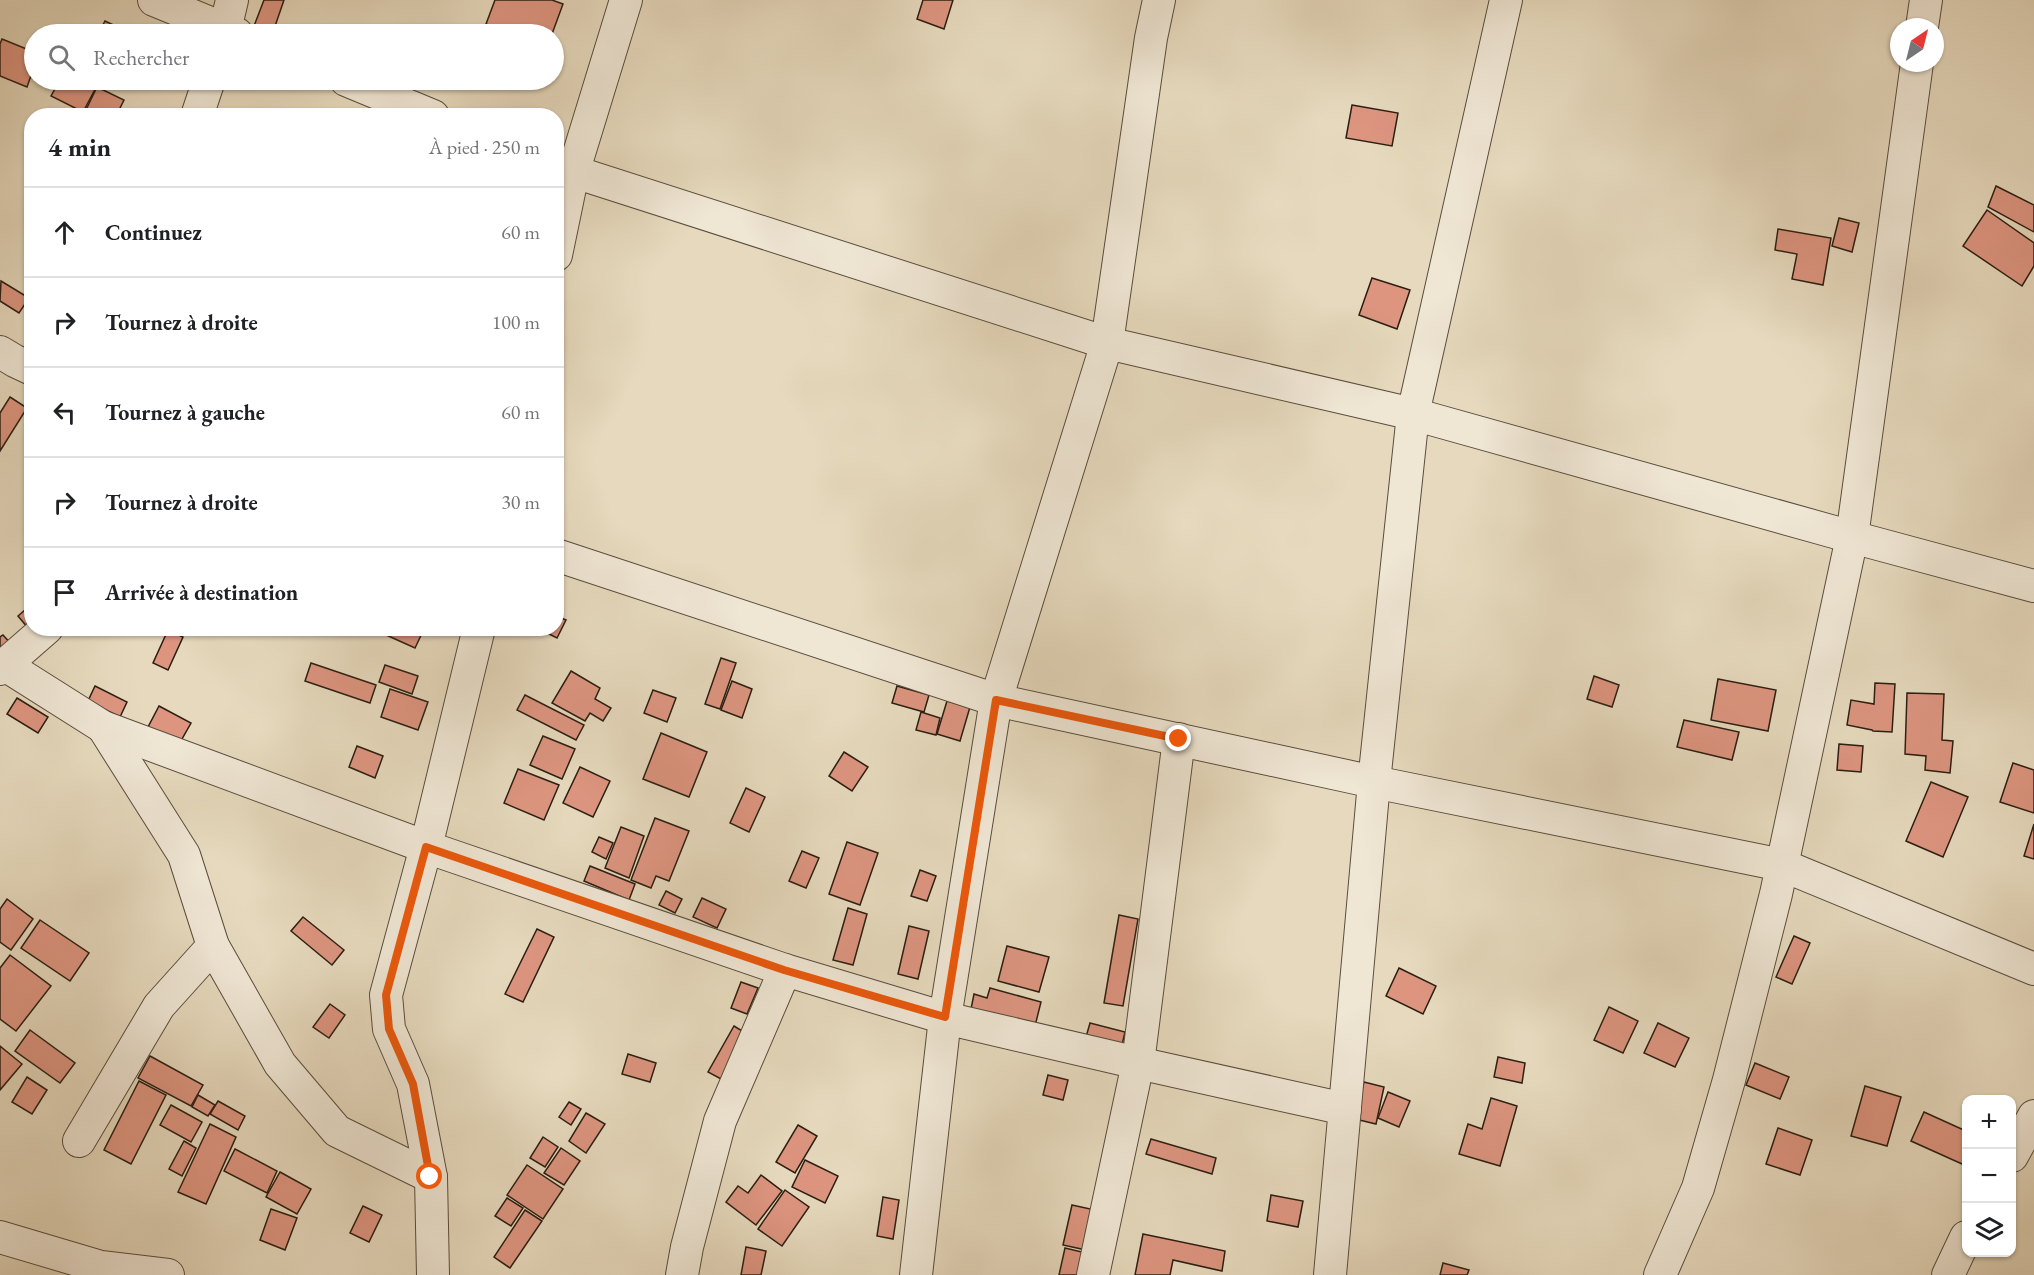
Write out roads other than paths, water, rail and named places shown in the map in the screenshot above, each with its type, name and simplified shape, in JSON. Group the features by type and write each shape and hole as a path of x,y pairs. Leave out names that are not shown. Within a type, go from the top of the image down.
{"street":[{"path":"154,0 209,24"},
{"path":"230,24 232,0"},
{"path":"626,0 565,170 1107,343 1413,414 2034,586"},
{"path":"916,1275 945,1017 996,700 1107,343 1151,38 1159,0"},
{"path":"1330,1275 1374,782 1413,414 1506,0"},
{"path":"1923,18 1926,0"},
{"path":"1660,1275 1698,1188 1729,1080 1782,865 1852,537 1916,72"},
{"path":"200,108 206,90"},
{"path":"370,90 414,108"},
{"path":"0,352 24,365"},
{"path":"564,558 996,700 1374,782 1782,865 2034,969"},
{"path":"38,636 3,667 103,728 426,847 784,970 945,1017 1345,1109"},
{"path":"433,1275 430,1177 413,1084 389,1029 386,995 426,847 477,636"},
{"path":"103,728 183,855 213,946 280,1064 338,1131 430,1177"},
{"path":"1094,1275 1138,1063 1179,739"},
{"path":"79,1141 159,1006 213,946"},
{"path":"682,1275 687,1247 720,1121 784,970"},
{"path":"2016,1149 2034,1116"},
{"path":"0,1238 101,1267 168,1275"},
{"path":"1948,1275 1962,1245"}]}
